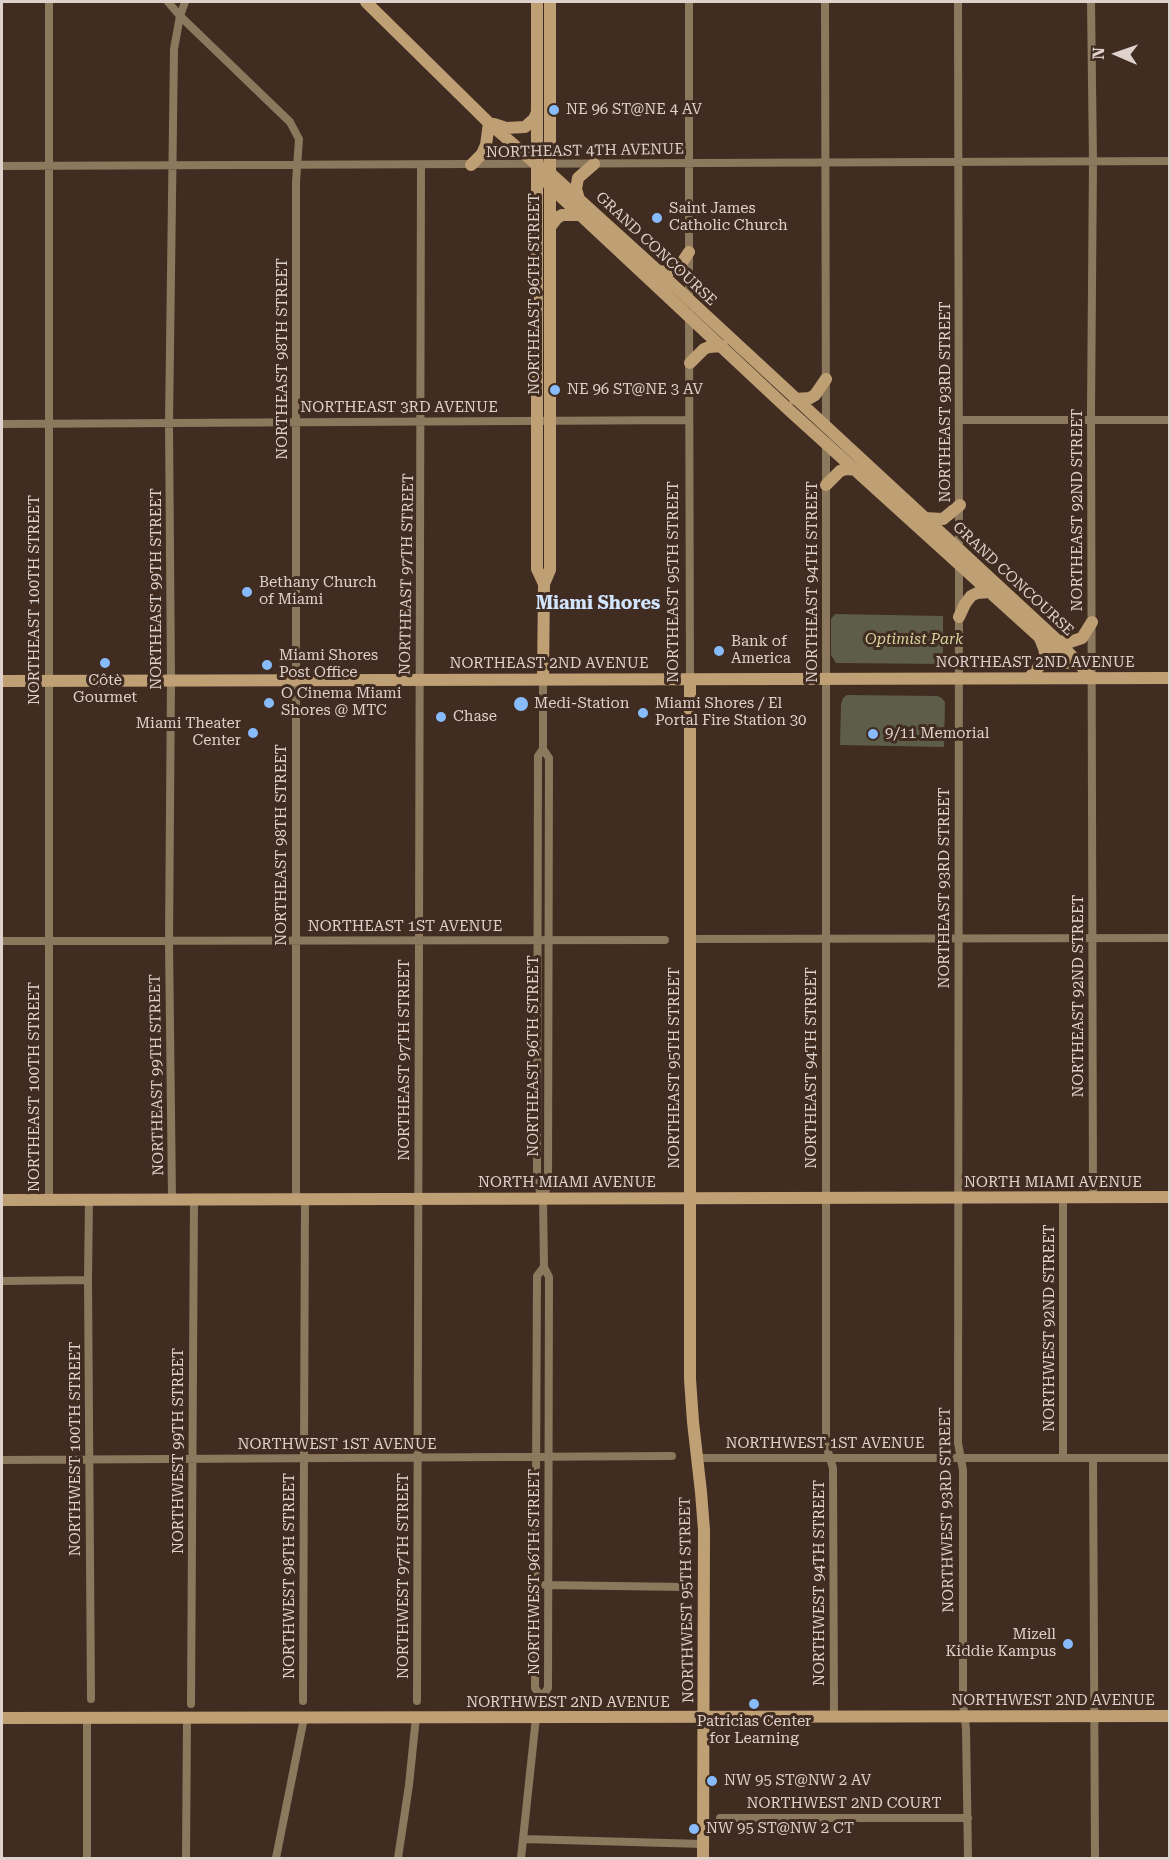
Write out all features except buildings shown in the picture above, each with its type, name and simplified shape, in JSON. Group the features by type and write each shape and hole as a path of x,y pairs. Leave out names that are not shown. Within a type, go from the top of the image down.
{"street":[{"name":"NORTHEAST 100TH STREET","path":"49,2 49,1200"},
{"name":"NORTHEAST 98TH STREET","path":"168,2 290,122 299,140 297,166 296,941 301,1199"},
{"name":"NORTHEAST 99TH STREET","path":"172,1199 169,941 171,681 169,423 174,49 185,2"},
{"name":"GRAND CONCOURSE","path":"366,2 489,123 546,168 658,271 1058,641 1092,678"},
{"name":"NORTHEAST 96TH STREET","path":"537,2 537,111 550,187 544,420"},
{"name":"NORTHEAST 96TH STREET","path":"543,1198 549,1184 549,758 543,750 543,679 544,584 550,570 544,420 550,2"},
{"name":"NORTHEAST 95TH STREET","path":"689,2 690,1198"},
{"name":"NORTHEAST 94TH STREET","path":"825,2 826,1198"},
{"name":"NORTHEAST 93RD STREET","path":"958,2 959,1198"},
{"name":"NORTHEAST 92ND STREET","path":"1091,2 1093,1198"},
{"path":"471,165 482,154 486,145 489,123 506,128 525,127 534,119 537,111"},
{"name":"NORTHEAST 4TH AVENUE","path":"2,166 471,165 546,168 594,164 1170,161"},
{"path":"579,199 576,189 578,178 594,164"},
{"name":"NORTHEAST 97TH STREET","path":"420,1199 418,939 422,421 421,165"},
{"name":"GRAND CONCOURSE","path":"550,187 990,592 1071,665 1092,678"},
{"path":"550,227 562,215 580,215"},
{"path":"658,271 674,270 679,267 689,252"},
{"path":"690,363 709,346 722,346"},
{"path":"795,399 815,395 826,380"},
{"name":"NORTHEAST 3RD AVENUE","path":"2,424 689,420"},
{"path":"960,420 1170,420"},
{"path":"826,485 840,471 858,470"},
{"path":"925,518 943,519 960,505"},
{"path":"959,617 971,596 990,592"},
{"path":"1058,641 1070,642 1082,638 1092,622"},
{"path":"1029,678 1044,661 1045,651 1039,636"},
{"name":"NORTHEAST 2ND AVENUE","path":"2,681 1170,678"},
{"name":"NORTHEAST 96TH STREET","path":"543,750 538,756 537,940 537,1184 543,1198"},
{"path":"690,939 1170,938"},
{"name":"NORTHEAST 1ST AVENUE","path":"2,941 665,940"},
{"name":"NORTH MIAMI AVENUE","path":"2,1200 1170,1197"},
{"name":"NORTHWEST 96TH STREET","path":"543,1198 543,1267 549,1277 548,1688 544,1694 536,1692 535,1688 537,1276 543,1267"},
{"name":"NORTHWEST 95TH STREET","path":"690,1198 691,1394 704,1530 703,1858"},
{"name":"NORTHWEST 94TH STREET","path":"826,1198 826,1446 833,1468 834,1717"},
{"name":"NORTHWEST 93RD STREET","path":"959,1198 958,1443 963,1470 964,1716 968,1858"},
{"name":"NORTHWEST 92ND STREET","path":"1063,1198 1063,1458"},
{"name":"NORTHWEST 100TH STREET","path":"89,1199 91,1699"},
{"name":"NORTHWEST 99TH STREET","path":"191,1704 194,1199"},
{"name":"NORTHWEST 98TH STREET","path":"301,1199 304,1458 303,1701"},
{"name":"NORTHWEST 97TH STREET","path":"417,1701 420,1199"},
{"path":"2,1281 88,1280"},
{"name":"NORTHWEST 1ST AVENUE","path":"2,1460 672,1456"},
{"name":"NORTHWEST 1ST AVENUE","path":"697,1458 1170,1458"},
{"path":"1093,1458 1095,1858"},
{"path":"536,1585 685,1587"},
{"name":"NORTHWEST 2ND AVENUE","path":"2,1719 1170,1716"},
{"path":"398,1858 416,1717"},
{"path":"521,1858 536,1717"},
{"path":"87,1718 87,1858"},
{"path":"186,1858 188,1718"},
{"path":"276,1858 304,1718"},
{"name":"NORTHWEST 2ND COURT","path":"720,1818 968,1818"},
{"path":"523,1839 703,1844"}],"green space":[{"name":"Optimist Park","path":"835,614 943,616 943,664 836,663 831,655 831,619"},
{"path":"847,695 937,696 942,698 945,702 944,747 840,745 841,704"}],"place":[{"name":"NE 96 ST@NE 4 AV","path":"554,110"},
{"name":"Saint James Catholic Church","path":"657,218"},
{"name":"NE 96 ST@NE 3 AV","path":"555,390"},
{"name":"Bethany Church of Miami","path":"247,592"},
{"name":"Bank of America","path":"719,651"},
{"name":"Côtè Gourmet","path":"105,663"},
{"name":"Miami Shores Post Office","path":"267,665"},
{"name":"O Cinema Miami Shores @ MTC","path":"269,703"},
{"name":"Medi-Station","path":"521,704"},
{"name":"Miami Shores / El Portal Fire Station 30","path":"643,713"},
{"name":"Chase","path":"441,717"},
{"name":"Miami Theater Center","path":"253,733"},
{"name":"9/11 Memorial","path":"873,734"},
{"name":"Mizell Kiddie Kampus","path":"1068,1644"},
{"name":"Patricias Center for Learning","path":"754,1704"},
{"name":"NW 95 ST@NW 2 AV","path":"712,1781"},
{"name":"NW 95 ST@NW 2 CT","path":"694,1829"}],"district":[{"name":"Miami Shores","path":"598,604"}]}
